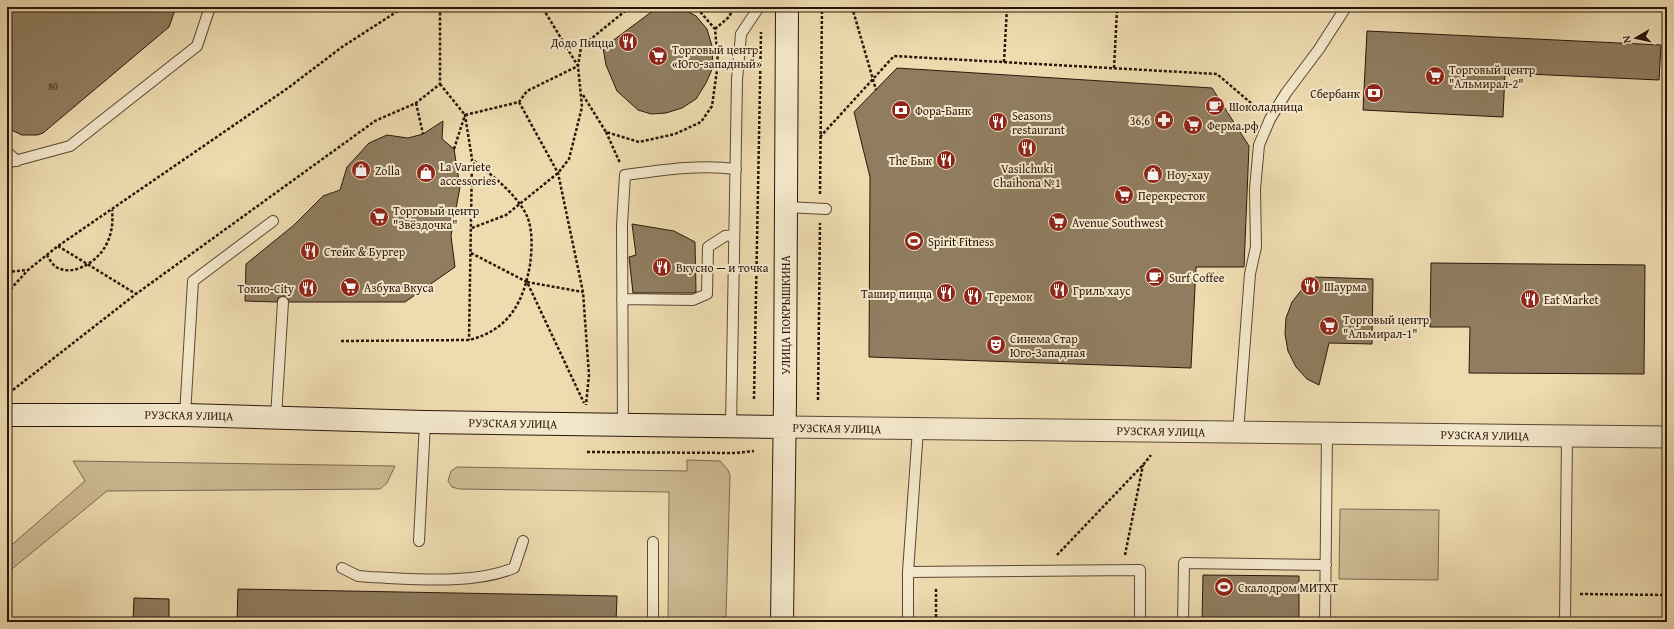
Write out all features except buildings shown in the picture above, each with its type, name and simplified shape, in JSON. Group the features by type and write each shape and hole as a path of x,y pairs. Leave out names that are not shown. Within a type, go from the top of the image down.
{"street":[{"name":"УЛИЦА ПОКРЫШКИНА","path":"782,622 785,427 786,7"},
{"name":"РУЗСКАЯ УЛИЦА","path":"7,415 185,415 425,422 623,424 730,427 1328,432 1667,438"}],"lane":[{"path":"7,152 12,162 70,146 197,46 210,7"},
{"path":"730,427 737,80 741,34 759,7"},
{"path":"1238,432 1250,274 1256,247 1257,167 1260,145 1270,119 1286,93 1319,49 1346,7"},
{"path":"623,424 622,225 625,176 667,169 720,167 736,169"},
{"path":"785,207 826,209"},
{"path":"185,415 193,281 273,221"},
{"path":"622,299 693,300 707,294 708,247 725,236 734,235"},
{"path":"276,417 283,302"},
{"path":"419,541 425,422"},
{"path":"908,622 908,572 918,429"},
{"path":"1325,622 1328,432"},
{"path":"1565,622 1567,436"},
{"path":"342,568 358,576 472,579 492,576 514,568 523,541"},
{"path":"653,542 653,622"},
{"path":"1183,622 1184,563 1326,565"},
{"path":"908,572 1140,570 1140,622"}],"path":[{"path":"7,293 28,270 58,246 288,88 342,47 404,7"},
{"path":"440,7 440,84 465,115 472,159 469,340"},
{"path":"542,7 578,66"},
{"path":"472,228 506,215 558,173 569,159 575,141 582,107 582,94 578,66 581,47 630,7"},
{"path":"606,132 639,142 675,134 701,122 712,106 718,63 714,29 696,7"},
{"path":"714,29 729,17 734,7"},
{"path":"852,7 876,90"},
{"path":"1004,62 1007,7"},
{"path":"1080,7 1117,10 1346,7 1667,9"},
{"path":"1114,7 1117,10 1114,68"},
{"path":"754,399 762,25"},
{"path":"820,137 894,56 1217,74 1270,119"},
{"path":"465,115 519,102 527,91 578,66"},
{"path":"7,395 136,294 375,121 416,103 440,84"},
{"path":"582,94 606,132 625,176"},
{"path":"519,102 558,173 583,292 589,375 586,407 527,282"},
{"path":"416,103 422,134"},
{"path":"454,149 465,115"},
{"path":"341,341 469,340 485,336 505,321 518,306 527,282 532,249 527,218 520,204 472,159"},
{"path":"47,255 56,267 69,271 90,265 102,253 110,236 113,219 112,210"},
{"path":"58,246 136,294"},
{"path":"471,253 527,282 583,292"},
{"path":"7,272 12,270 28,270"},
{"path":"587,452 734,453 754,451"},
{"path":"1041,571 1151,455"},
{"path":"1122,570 1143,465"},
{"path":"936,572 936,622"},
{"path":"1565,594 1667,595"}],"shaded area":[{"path":"687,460 720,461 728,470 730,476 726,617 721,617 721,622 668,622 669,492 459,489 452,487 448,481 451,471 457,467 687,471"},
{"path":"73,461 395,466 387,483 380,489 107,491 7,573 7,549 85,481"},
{"path":"1340,509 1439,510 1438,580 1339,579"}],"place":[{"name":"Додо Пицца","path":"628,42"},
{"name":"Торговый центр «Юго-западный»","path":"658,56"},
{"name":"Торговый центр \"Альмирал-2\"","path":"1435,76"},
{"name":"Сбербанк","path":"1374,93"},
{"name":"Шоколадница","path":"1215,106"},
{"name":"Фора-Банк","path":"901,110"},
{"name":"36,6","path":"1164,120"},
{"name":"Seasons restaurant","path":"998,122"},
{"name":"Ферма.рф","path":"1193,125"},
{"name":"Vasilchuki Chaihona №1","path":"1027,148"},
{"name":"The Бык","path":"946,160"},
{"name":"Zolla","path":"361,170"},
{"name":"La Variete accessories","path":"426,173"},
{"name":"Ноу-хау","path":"1153,174"},
{"name":"Перекресток","path":"1124,195"},
{"name":"Торговый центр \"Звёздочка\"","path":"379,217"},
{"name":"Avenue Southwest","path":"1058,222"},
{"name":"Spirit Fitness","path":"914,241"},
{"name":"Стейк & Бургер","path":"310,251"},
{"name":"Вкусно — и точка","path":"662,267"},
{"name":"Surf Coffee","path":"1155,277"},
{"name":"Шаурма","path":"1310,286"},
{"name":"Азбука Вкуса","path":"350,287"},
{"name":"Токио-City","path":"308,288"},
{"name":"Гриль хаус","path":"1059,290"},
{"name":"Ташир пицца","path":"946,293"},
{"name":"Теремок","path":"973,296"},
{"name":"Eat Market","path":"1530,299"},
{"name":"Торговый центр \"Альмирал-1\"","path":"1329,326"},
{"name":"Синема Стар Юго-Западная","path":"996,345"},
{"name":"Скалодром МИТХТ","path":"1224,587"}]}
